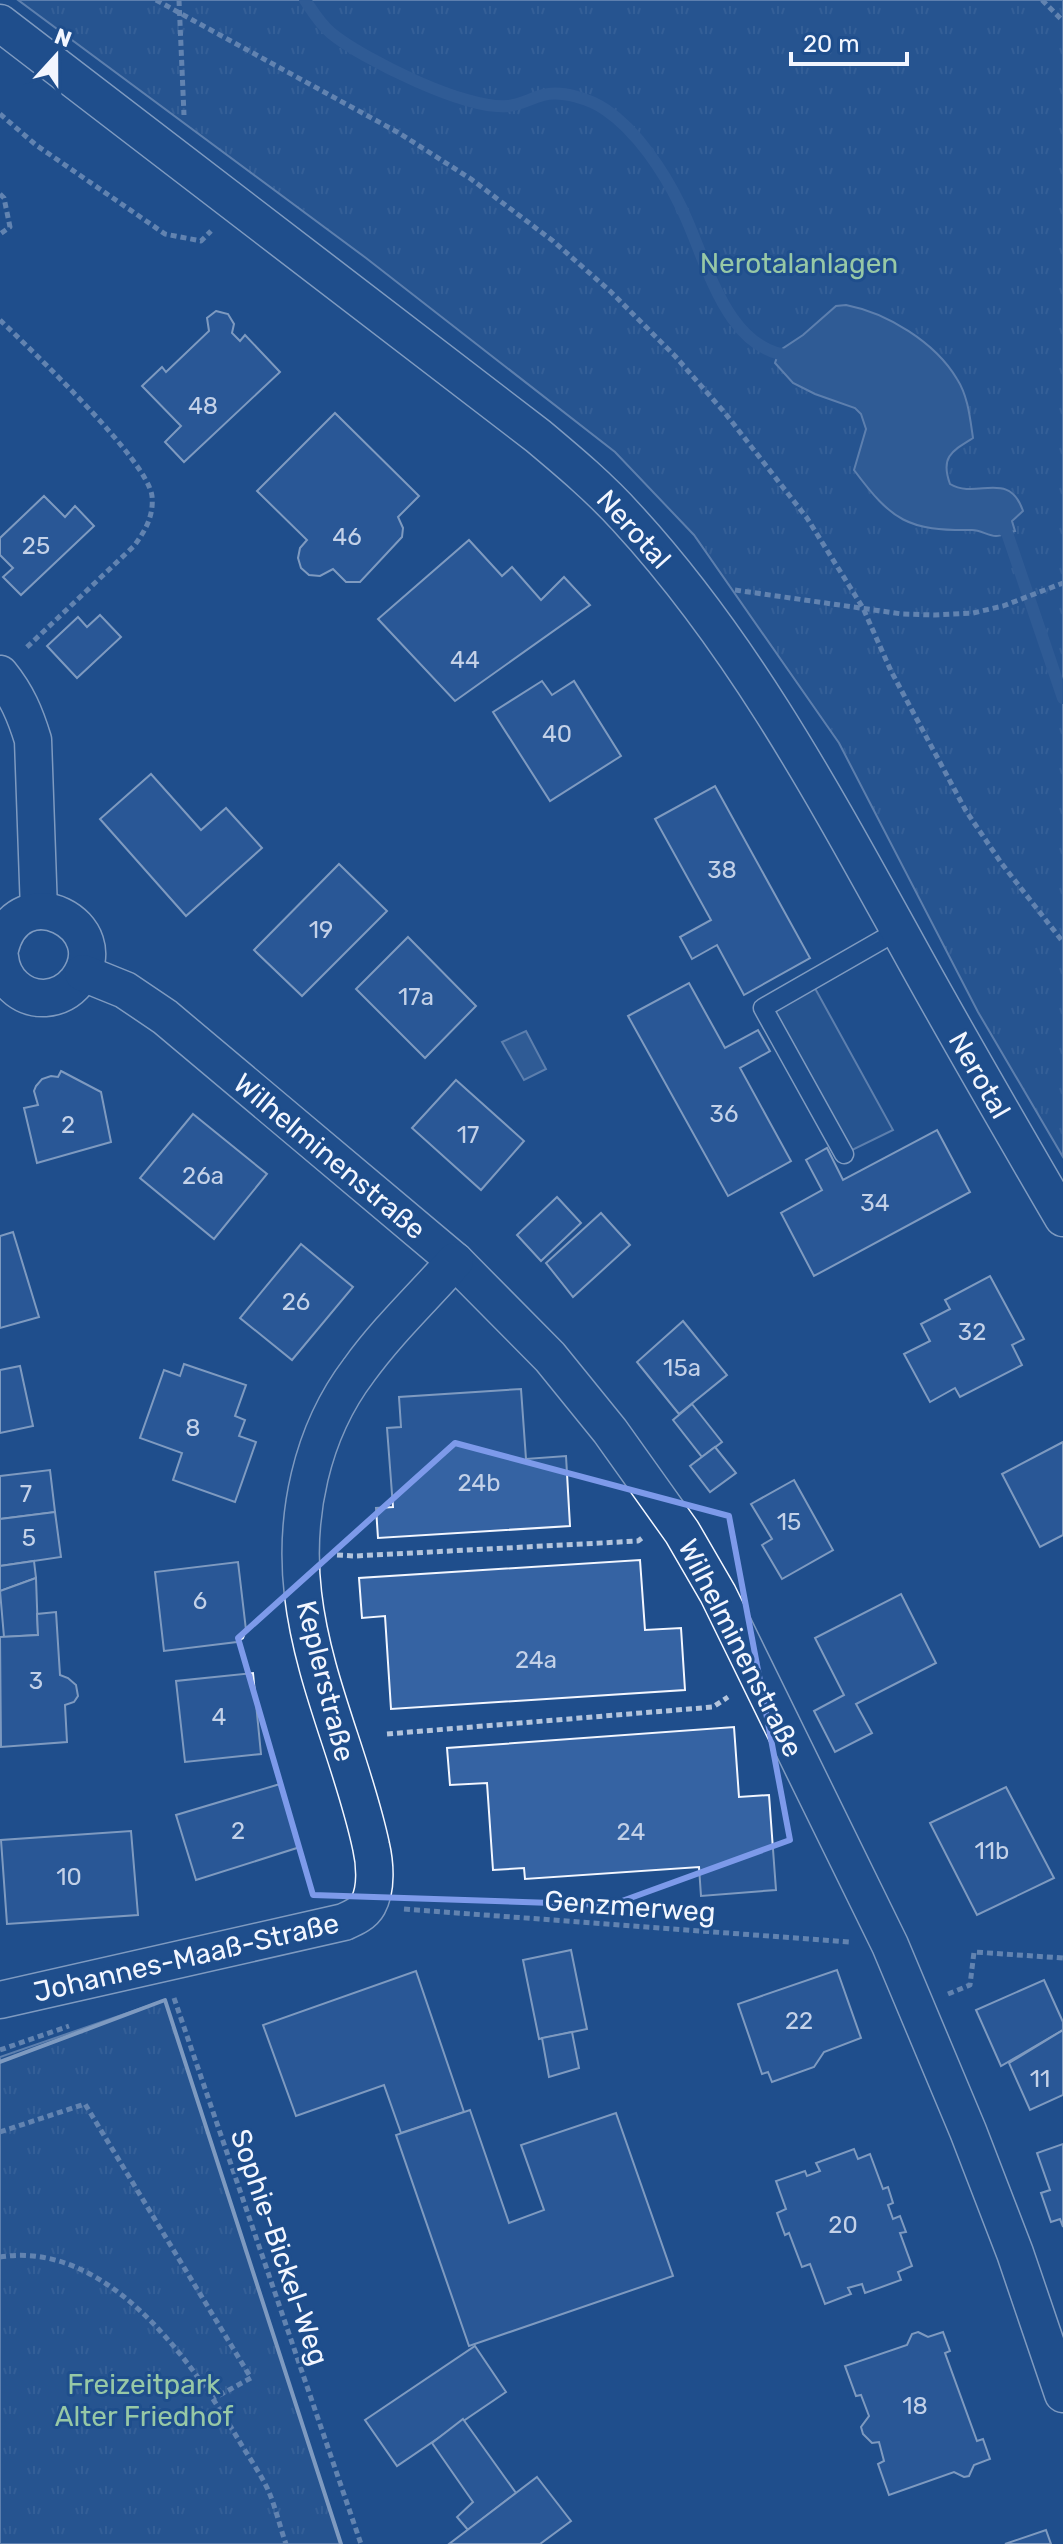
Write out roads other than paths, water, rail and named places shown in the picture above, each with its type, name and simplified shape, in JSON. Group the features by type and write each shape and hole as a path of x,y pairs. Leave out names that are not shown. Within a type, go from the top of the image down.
{"street":[{"name":"Nerotal","path":"0,23 538,436 584,474 628,518 752,676 816,780 1063,1218"},
{"path":"10,663 15,693 33,740 39,911"},
{"path":"0,949 3,936 11,924 24,915 39,911 52,911 64,916 82,935 86,948 83,973 74,986 47,998 32,997 18,990 0,966 0,957"},
{"name":"Wilhelminenstraße","path":"83,973 125,990 165,1017 455,1261 550,1357 610,1431 682,1532 718,1594 890,1945 979,2158 1063,2394"},
{"name":"Keplerstraße","path":"368,1906 374,1884 371,1846 311,1640 303,1595 300,1552 302,1512 312,1471 341,1397 367,1360 455,1261"},
{"name":"Johannes-Maaß-Straße","path":"0,2000 344,1922 359,1915 368,1906"}],"lane":[{"path":"844,1154 763,1008 899,930"}],"waterway":[{"path":"305,0 323,26 346,44 390,69 443,92 490,105 508,106 543,95 559,94 584,99 606,110 639,141 666,179 720,298 734,320 750,338 770,351 794,356"},
{"path":"995,523 1007,533 1063,698"}],"park label":[{"name":"Nerotalanlagen","path":"799,263"},
{"name":"Freizeitpark Alter Friedhof","path":"144,2400"}]}
